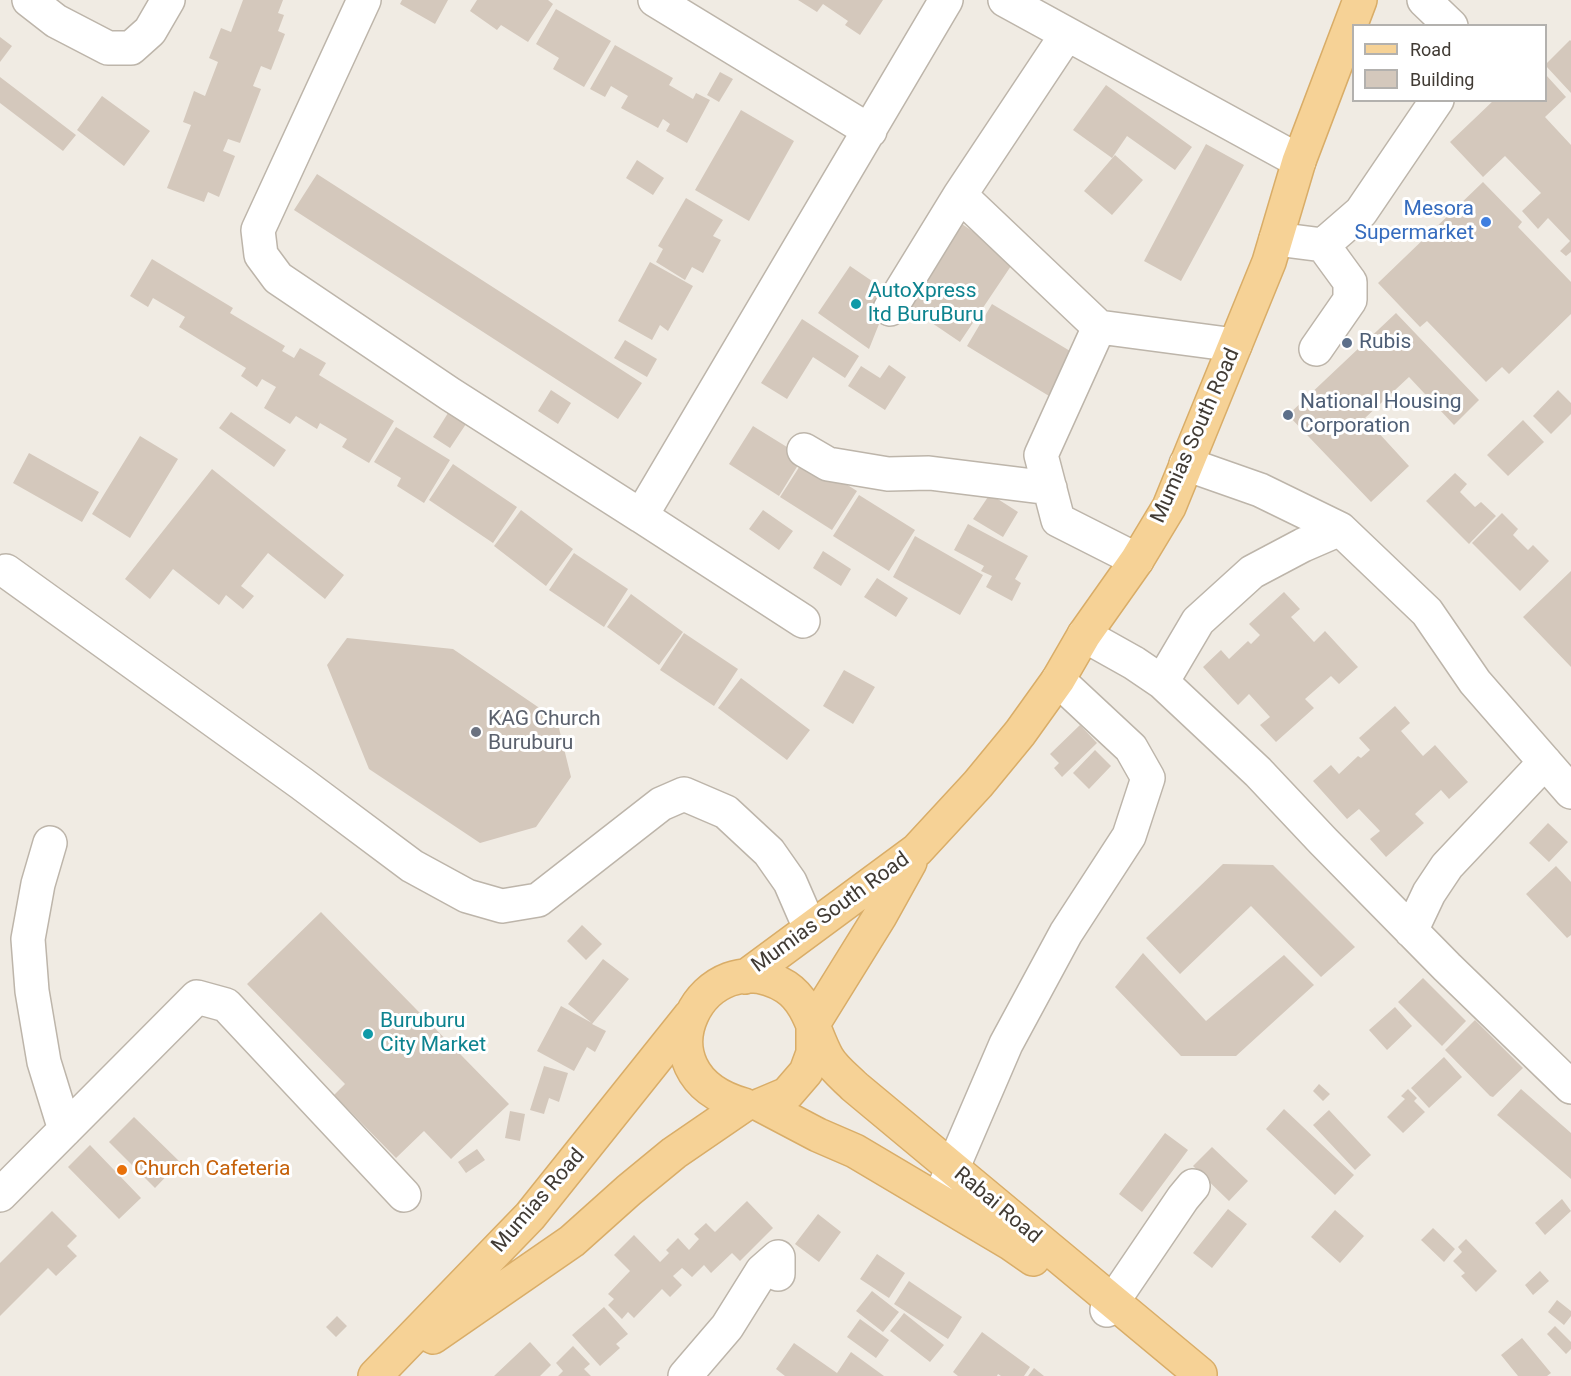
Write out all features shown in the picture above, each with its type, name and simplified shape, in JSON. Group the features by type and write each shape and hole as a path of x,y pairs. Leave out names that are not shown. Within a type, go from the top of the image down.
{"main road":[{"name":"Mumias South Road","path":"745,976 917,850 978,784 1058,680 1084,634 1137,560 1169,507 1269,262 1299,161 1360,0"},
{"name":"Mumias South Road","path":"813,1024 880,916 917,850"},
{"path":"745,976 767,978 787,988 803,1004 813,1024 813,1053 806,1072 787,1094 752,1105 724,1100 708,1089 695,1074 687,1055 685,1035 690,1016 703,996 722,982 745,976"},
{"name":"Mumias Road","path":"376,1376 530,1216 690,1016"},
{"name":"Rabai Road","path":"813,1024 828,1059 855,1087 1110,1306 1201,1375"},
{"name":"Rabai Road","path":"752,1105 855,1151 1010,1243 1110,1306"},
{"name":"Mumias Road","path":"376,1376 572,1241 674,1153 752,1105"}],"street":[{"path":"29,0 56,21 108,48 131,48 150,31 168,0"},
{"path":"364,0 258,230 261,255 278,278 450,394 804,621"},
{"path":"655,0 870,131"},
{"path":"641,516 946,0"},
{"path":"1005,0 1299,161"},
{"path":"1424,0 1449,24"},
{"path":"890,309 960,195 1067,34"},
{"path":"1323,245 1361,212 1436,102"},
{"path":"960,195 1099,327 1235,345"},
{"path":"1276,239 1323,245 1350,282 1350,300 1316,349"},
{"path":"1099,327 1041,455 1058,520 1137,560"},
{"path":"804,450 828,464 888,474 929,472 1050,488"},
{"path":"1186,464 1260,490 1341,529 1427,612 1475,682 1571,792"},
{"path":"1162,682 1198,621 1252,572 1341,529"},
{"path":"6,571 301,783 412,866 467,896 502,906 538,900 661,804 684,794 726,812 769,852 790,882 810,928"},
{"path":"1084,634 1162,682 1258,772 1412,931 1571,1087"},
{"path":"938,1202 1006,1044 1066,933 1130,836 1148,778 1131,748 1058,680"},
{"path":"1412,931 1428,893 1447,866 1545,762"},
{"path":"50,843 38,884 28,939 32,991 44,1062 65,1130"},
{"path":"0,1195 197,997 225,1005 404,1195"},
{"path":"1110,1306 1193,1186"},
{"path":"684,1376 727,1327 762,1271 778,1257 778,1274"}],"building":[{"path":"243,0 283,0 278,13 284,15 278,31 285,34 271,70 261,66 253,86 261,89 240,143 228,139 223,151 235,156 219,197 208,192 204,202 167,188 191,125 183,122 194,91 205,96 218,62 209,58 221,28 231,32"},
{"path":"402,0 448,0 435,24 400,4"},
{"path":"477,0 548,0 553,4 528,42 501,25 497,30 470,11"},
{"path":"798,0 883,0 860,35 845,25 848,21 823,4 817,12"},
{"path":"556,9 611,41 584,87 553,69 559,58 536,44"},
{"path":"0,37 12,46 0,62"},
{"path":"1571,41 1571,93 1547,67 1547,63"},
{"path":"615,45 673,78 669,85 693,99 696,93 710,100 687,143 666,131 670,124 663,119 658,128 621,108 628,96 611,86 605,97 590,89"},
{"path":"720,72 733,79 719,102 707,95"},
{"path":"1547,76 1566,97 1545,117 1571,145 1571,252 1566,256 1560,251 1570,241 1548,218 1538,229 1522,211 1541,193 1505,156 1483,177 1450,142 1492,102 1547,102"},
{"path":"0,77 76,135 63,151 0,103"},
{"path":"1106,85 1192,147 1175,170 1127,136 1112,158 1073,130"},
{"path":"102,96 150,131 124,166 77,130"},
{"path":"741,110 794,141 749,221 695,190"},
{"path":"1206,144 1244,165 1181,281 1144,261"},
{"path":"1115,155 1143,180 1112,215 1084,191"},
{"path":"637,160 664,178 653,195 626,178"},
{"path":"317,174 642,383 618,419 294,210"},
{"path":"1483,182 1522,222 1518,227 1571,282 1571,314 1509,374 1502,367 1486,382 1427,321 1420,327 1378,283"},
{"path":"686,198 723,220 713,236 721,240 703,273 692,267 685,280 656,262 663,249 658,246"},
{"path":"959,222 1015,260 960,342 904,304"},
{"path":"152,259 233,308 230,313 285,346 282,351 294,358 300,348 326,363 319,375 394,421 369,463 342,447 347,439 320,423 317,429 296,416 290,424 264,408 276,387 262,379 257,387 241,376 246,368 179,327 185,317 153,298 148,307 130,296"},
{"path":"650,262 693,286 668,331 660,325 652,340 618,321"},
{"name":"AutoXpress ltd BuruBuru","path":"850,266 891,294 869,349 818,313"},
{"path":"992,304 1075,354 1049,396 967,346"},
{"path":"1396,313 1479,400 1454,425 1409,377 1365,418 1409,466 1371,502 1288,415"},
{"path":"802,319 859,356 845,378 813,357 787,399 761,383"},
{"path":"625,340 657,359 647,377 614,358"},
{"path":"889,365 906,377 885,410 848,386 861,366 880,378"},
{"path":"551,390 571,403 558,424 538,411"},
{"path":"1558,390 1571,403 1571,414 1551,434 1533,416"},
{"path":"231,412 286,450 274,467 219,428"},
{"path":"448,413 466,424 450,448 433,437"},
{"path":"1523,420 1544,442 1508,476 1487,455"},
{"path":"753,426 803,457 779,496 729,464"},
{"path":"396,427 450,460 424,503 397,486 401,478 374,462"},
{"path":"140,436 178,459 130,538 92,514"},
{"path":"29,453 99,492 82,522 13,483"},
{"path":"805,458 857,491 832,530 780,497"},
{"path":"453,464 517,507 493,543 429,500"},
{"path":"212,469 344,575 325,599 268,553 241,586 254,596 243,609 226,595 219,605 173,569 150,599 125,579"},
{"path":"1455,473 1467,484 1460,492 1475,507 1481,502 1496,516 1469,544 1426,501"},
{"path":"990,494 1018,512 1003,537 973,519"},
{"path":"859,495 915,530 889,571 833,536"},
{"path":"521,510 573,549 546,586 494,546"},
{"path":"763,510 793,531 779,550 749,529"},
{"path":"1502,513 1518,529 1513,535 1528,550 1533,545 1549,561 1520,591 1472,543"},
{"path":"968,524 1028,556 1015,579 1021,583 1012,601 986,587 992,576 981,571 984,566 954,550"},
{"path":"915,536 983,575 960,615 893,577"},
{"path":"823,551 851,569 841,586 813,568"},
{"path":"574,553 628,589 604,627 549,590"},
{"path":"1571,571 1571,667 1523,617"},
{"path":"877,578 908,598 896,617 864,597"},
{"path":"1284,592 1300,609 1291,617 1314,642 1325,631 1358,667 1339,684 1331,676 1305,699 1314,708 1276,742 1260,725 1270,717 1249,694 1238,705 1203,667 1221,650 1229,659 1248,641 1251,644 1260,635 1249,624"},
{"path":"631,594 683,632 659,665 607,627"},
{"path":"684,633 738,669 714,706 660,670"},
{"path":"347,638 453,649 557,720 571,777 536,827 480,843 369,769 327,665"},
{"path":"844,670 875,687 853,724 823,706"},
{"path":"741,678 810,730 787,760 718,708"},
{"path":"1395,706 1410,723 1401,731 1423,756 1435,745 1468,782 1449,799 1441,790 1415,814 1424,823 1386,857 1370,839 1380,831 1359,809 1347,819 1313,781 1331,765 1339,774 1358,756 1361,758 1370,750 1359,738"},
{"path":"1080,725 1097,743 1062,777 1054,768 1059,763 1050,754"},
{"path":"1095,750 1111,766 1089,789 1073,773"},
{"path":"1548,823 1568,842 1549,862 1529,843"},
{"path":"1223,864 1273,865 1355,947 1321,977 1251,906 1180,974 1146,938"},
{"path":"1556,866 1571,882 1571,935 1567,938 1526,894"},
{"name":"Buruburu City Market","path":"321,912 509,1104 451,1159 424,1131 396,1158 334,1095 345,1084 247,984"},
{"path":"582,925 602,944 586,960 567,941"},
{"path":"1143,953 1206,1021 1284,955 1314,985 1236,1056 1181,1056 1115,987"},
{"path":"603,959 629,979 592,1024 606,1031 595,1052 587,1047 574,1071 537,1051 561,1006 592,1023 568,1004"},
{"path":"1423,978 1466,1021 1442,1046 1398,1002"},
{"path":"1395,1007 1412,1026 1387,1050 1369,1030"},
{"path":"1475,1020 1523,1068 1493,1097 1445,1050"},
{"path":"1444,1057 1462,1077 1429,1108 1411,1088"},
{"path":"544,1066 568,1073 559,1102 549,1098 544,1114 530,1110"},
{"path":"1319,1084 1330,1094 1323,1101 1313,1091"},
{"path":"1408,1089 1417,1098 1414,1101 1425,1112 1403,1133 1387,1117 1405,1099 1401,1096"},
{"path":"1521,1089 1571,1133 1571,1179 1497,1115"},
{"path":"1284,1109 1354,1175 1335,1195 1266,1129"},
{"path":"1329,1110 1371,1155 1355,1170 1313,1125"},
{"path":"510,1111 525,1114 520,1141 505,1138"},
{"path":"134,1117 180,1162 155,1188 109,1142"},
{"path":"1165,1133 1188,1150 1142,1212 1119,1194"},
{"path":"90,1145 141,1198 119,1219 68,1167"},
{"path":"1212,1147 1248,1181 1229,1201 1193,1166"},
{"path":"477,1149 485,1160 466,1173 458,1162"},
{"path":"1562,1199 1571,1211 1545,1235 1535,1223"},
{"path":"747,1201 773,1228 740,1261 732,1253 711,1273 704,1265 692,1277 682,1268 673,1276 682,1285 670,1297 662,1289 634,1318 628,1312 622,1319 608,1305 614,1299 608,1294 630,1271 614,1255 634,1235 660,1262 669,1253 666,1250 678,1238 689,1250 699,1239 694,1234 706,1223 715,1232"},
{"path":"1228,1209 1247,1224 1212,1268 1193,1253"},
{"path":"1335,1210 1364,1236 1340,1263 1311,1237"},
{"path":"52,1211 77,1236 67,1246 77,1256 56,1276 48,1268 0,1316 0,1263"},
{"path":"818,1214 841,1232 819,1262 795,1244"},
{"path":"1433,1228 1455,1249 1444,1262 1421,1240"},
{"path":"1466,1239 1497,1271 1476,1292 1461,1276 1465,1273 1453,1261 1462,1252 1458,1247"},
{"path":"877,1254 905,1273 889,1298 860,1279"},
{"path":"1540,1271 1549,1281 1533,1295 1525,1285"},
{"path":"909,1281 962,1317 948,1339 894,1304"},
{"path":"872,1291 899,1312 883,1332 856,1311"},
{"path":"1557,1300 1571,1311 1571,1316 1564,1325 1548,1312"},
{"path":"604,1307 628,1334 616,1344 620,1348 600,1366 572,1335"},
{"path":"904,1313 944,1345 930,1362 890,1331"},
{"path":"337,1316 347,1326 336,1337 326,1327"},
{"path":"860,1319 889,1340 876,1358 847,1337"},
{"path":"1555,1326 1571,1342 1571,1349 1566,1354 1547,1334"},
{"path":"982,1332 1030,1367 1024,1376 998,1374 997,1376 958,1376 953,1372"},
{"path":"1522,1338 1551,1373 1547,1376 1518,1376 1501,1355"},
{"path":"530,1342 551,1365 540,1376 494,1376"},
{"path":"794,1343 837,1373 851,1352 884,1376 785,1376 776,1369"},
{"path":"573,1346 590,1364 584,1369 591,1376 558,1376 563,1371 556,1363"},
{"path":"1034,1368 1044,1376 1028,1376"}],"place":[{"name":"Mesora Supermarket","path":"1486,222"},
{"name":"AutoXpress ltd BuruBuru","path":"856,304"},
{"name":"Rubis","path":"1347,343"},
{"name":"National Housing Corporation","path":"1288,415"},
{"name":"KAG Church Buruburu","path":"476,732"},
{"name":"Buruburu City Market","path":"368,1034"},
{"name":"Church Cafeteria","path":"122,1170"}]}
